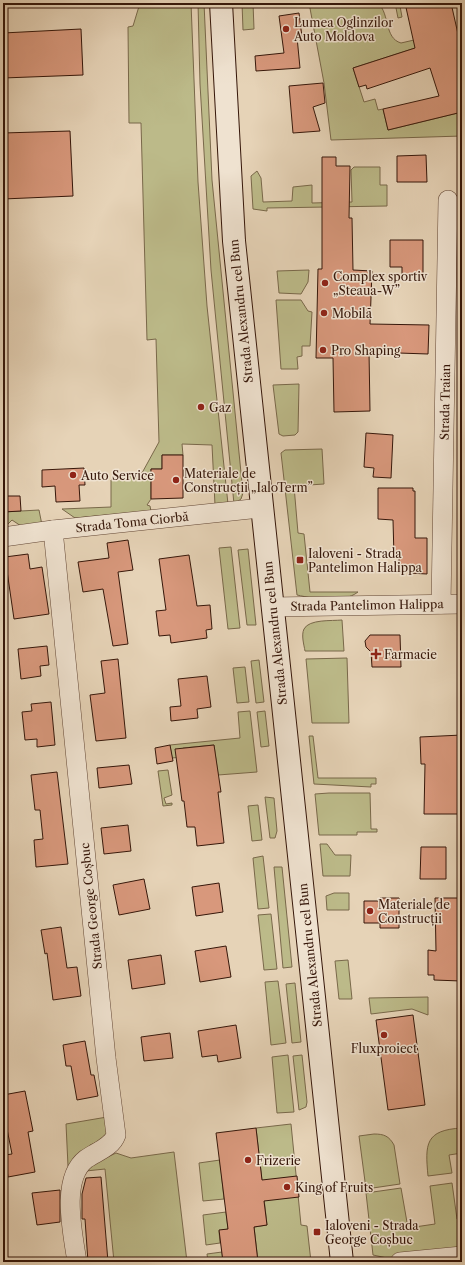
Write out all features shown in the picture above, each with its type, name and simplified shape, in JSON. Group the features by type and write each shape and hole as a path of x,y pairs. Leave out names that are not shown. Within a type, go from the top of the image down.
{"main road":[{"name":"Strada Alexandru cel Bun","path":"221,3 234,241 261,508 342,1262"}],"street":[{"name":"Strada Traian","path":"441,604 448,200"},
{"name":"Strada Toma Ciorbă","path":"3,537 53,530 261,508"},
{"name":"Strada George Coșbuc","path":"53,530 106,1058 116,1135 114,1142 85,1160 76,1171 72,1183 71,1216 77,1262"},
{"name":"Strada Pantelimon Halippa","path":"272,607 462,604"},
{"path":"400,1262 462,1256"}],"shaded area":[{"path":"140,3 191,3 198,182 207,306 228,504 215,505 212,445 182,444 183,455 162,455 162,469 151,469 151,499 147,505 150,506 151,511 75,518 62,509 111,507 111,480 142,473 159,442 156,339 147,340 141,123 129,123 128,27 133,26"},
{"path":"198,3 204,3 212,180 243,493 241,499 234,504 211,270 200,84"},
{"path":"242,3 253,3 254,29 243,30"},
{"path":"309,3 378,3 384,13 389,31 396,40 401,43 462,29 462,33 353,68 364,102 375,99 378,110 383,109 388,130 462,112 462,136 331,140 324,83"},
{"path":"395,3 408,3 400,6 402,17 398,18"},
{"path":"354,167 380,167 380,185 387,185 387,206 267,208 267,211 253,209 251,176 257,171 261,178 263,202 292,201 293,187 312,185 312,203 352,202 351,170"},
{"path":"309,270 308,282 301,294 279,293 277,271"},
{"path":"276,300 301,300 308,311 312,312 310,346 302,346 302,356 297,357 298,369 281,369"},
{"path":"299,384 298,432 295,435 283,436 279,434 273,385"},
{"path":"322,449 324,484 294,486 298,533 304,534 310,592 358,592 352,596 328,600 297,595 281,453 285,450"},
{"path":"39,510 42,525 24,528 12,520 5,527 3,526 3,512"},
{"path":"231,547 240,628 228,629 219,548"},
{"path":"248,549 256,625 247,625 238,550"},
{"path":"342,620 344,651 305,651 303,634 304,629 307,626 316,622"},
{"path":"347,658 349,723 312,723 306,659"},
{"path":"259,660 264,702 256,703 251,661"},
{"path":"245,667 249,702 237,703 233,668"},
{"path":"250,711 257,772 218,775 214,745 183,748 183,757 172,758 170,745 240,738 238,712"},
{"path":"265,711 269,746 261,747 257,712"},
{"path":"309,736 313,736 318,778 376,778 376,784 371,784 371,787 314,784"},
{"path":"168,770 172,795 164,798 166,804 172,803 172,805 163,806 158,771"},
{"path":"370,793 371,829 377,829 377,832 357,832 357,835 319,835 315,794"},
{"path":"265,797 274,798 277,831 275,838 270,838"},
{"path":"258,805 262,840 252,841 248,806"},
{"path":"320,844 327,844 335,855 351,855 350,876 323,876"},
{"path":"263,856 269,908 258,909 253,858"},
{"path":"274,867 282,867 292,967 283,968"},
{"path":"334,893 349,893 349,910 327,910 326,896"},
{"path":"271,914 277,969 264,970 258,915"},
{"path":"348,960 352,999 339,999 335,961"},
{"path":"278,981 286,1043 271,1045 265,982"},
{"path":"295,983 301,1042 292,1043 286,984"},
{"path":"428,997 428,1015 412,1009 371,1014 369,998"},
{"path":"288,1055 294,1112 277,1113 272,1057"},
{"path":"302,1055 307,1102 306,1107 299,1110 293,1056"},
{"path":"107,1117 109,1137 90,1145 68,1166 66,1124"},
{"path":"291,1124 301,1225 307,1226 311,1262 258,1262 254,1227 267,1225 256,1128"},
{"path":"462,1128 462,1153 449,1155 452,1173 428,1176 427,1155 430,1141 434,1136 441,1132 450,1129"},
{"path":"374,1134 386,1136 394,1145 400,1184 366,1189 359,1136"},
{"path":"174,1152 187,1262 114,1262 105,1169 86,1171 91,1165 116,1153 131,1158"},
{"path":"220,1160 224,1199 203,1201 199,1163"},
{"path":"452,1183 457,1219 462,1218 462,1249 387,1258 373,1255 366,1193 401,1188 408,1228 435,1224 430,1186"},
{"path":"226,1212 228,1229 219,1231 220,1243 206,1245 203,1215"},
{"path":"222,1252 223,1262 208,1262 207,1254"}],"building":[{"path":"405,3 451,3 458,34 462,33 462,112 388,130 383,109 439,96 430,68 367,89 366,85 359,87 353,68 415,48"},
{"path":"299,13 302,37 297,37 300,68 256,71 255,56 284,53 279,16"},
{"path":"81,29 83,75 3,78 3,33"},
{"path":"323,83 325,103 313,107 320,131 293,133 289,86"},
{"path":"70,131 73,196 3,199 3,133"},
{"path":"426,155 427,182 397,182 397,156"},
{"path":"322,157 336,157 336,166 350,166 349,218 352,218 353,270 372,271 370,324 429,325 428,354 369,352 370,411 334,412 333,358 316,358 318,269 322,269"},
{"path":"390,240 423,240 423,275 402,275 402,267 390,267"},
{"path":"366,433 393,435 391,478 373,477 374,468 364,467"},
{"path":"162,455 183,455 183,498 151,499 151,469 162,469"},
{"path":"84,468 85,485 79,485 80,501 56,502 55,486 42,487 42,470"},
{"path":"378,488 413,488 413,491 415,491 415,538 427,538 427,574 409,573 409,569 399,569 399,557 394,557 393,520 378,519"},
{"path":"3,496 20,496 21,511 3,512"},
{"path":"128,540 133,570 118,572 128,644 113,646 103,589 83,592 78,562 109,558 107,543"},
{"path":"28,554 30,569 42,567 49,614 14,619 5,557"},
{"path":"189,555 197,606 210,605 212,629 206,630 207,638 171,643 170,635 159,636 156,611 166,610 159,559"},
{"path":"370,635 400,635 401,667 372,667 371,652 366,647 365,641"},
{"path":"47,646 49,665 40,666 41,676 21,679 18,649"},
{"path":"118,659 126,738 96,741 90,695 105,693 101,661"},
{"path":"207,676 211,707 197,709 198,718 171,721 170,707 181,706 178,679"},
{"path":"51,702 55,745 37,747 37,739 25,740 22,712 32,711 31,704"},
{"path":"462,735 462,814 424,814 425,764 421,764 420,737"},
{"path":"170,745 173,761 157,764 155,748"},
{"path":"214,745 221,792 218,792 224,843 197,846 195,827 187,827 175,749"},
{"path":"129,765 132,784 99,788 97,768"},
{"path":"57,772 68,864 36,867 34,840 43,839 40,810 35,810 31,775"},
{"path":"128,825 131,851 104,854 101,828"},
{"path":"421,847 446,847 446,879 420,879"},
{"path":"144,879 150,909 119,915 113,885"},
{"path":"219,883 223,912 196,916 192,887"},
{"path":"380,898 399,898 399,928 380,928 380,923 364,923 364,901 380,901"},
{"path":"435,898 462,898 461,981 434,980 434,975 428,975 428,950 436,951"},
{"path":"61,927 67,968 77,967 81,996 53,1000 47,953 45,954 41,930"},
{"path":"226,946 231,977 200,982 195,951"},
{"path":"161,955 165,984 132,989 128,960"},
{"path":"413,1015 425,1105 388,1110 376,1020"},
{"path":"236,1025 241,1058 218,1062 217,1055 202,1057 198,1031"},
{"path":"170,1033 173,1058 144,1061 141,1037"},
{"path":"85,1041 91,1075 94,1075 98,1096 77,1100 71,1066 66,1066 63,1045"},
{"path":"25,1091 33,1131 28,1132 35,1172 8,1177 5,1155 12,1154 3,1109 3,1095"},
{"path":"256,1128 262,1180 297,1176 299,1197 264,1201 267,1225 254,1227 258,1262 223,1262 219,1230 228,1229 216,1133"},
{"path":"101,1177 108,1262 88,1262 85,1219 82,1219 82,1194 86,1178"},
{"path":"60,1190 60,1222 37,1225 32,1193"}],"place":[{"name":"Lumea Oglinzilor Auto Moldova","path":"286,29"},
{"name":"Complex sportiv „Steaua-W”","path":"325,283"},
{"name":"Mobilă","path":"324,313"},
{"name":"Pro Shaping","path":"323,350"},
{"name":"Gaz","path":"201,407"},
{"name":"Auto Service","path":"73,475"},
{"name":"Materiale de Construcții „IaloTerm”","path":"176,480"},
{"name":"Ialoveni - Strada Pantelimon Halippa","path":"300,560"},
{"name":"Farmacie","path":"376,654"},
{"name":"Materiale de Construcții","path":"370,911"},
{"name":"Fluxproiect","path":"384,1035"},
{"name":"Frizerie","path":"248,1160"},
{"name":"King of Fruits","path":"287,1187"},
{"name":"Ialoveni - Strada George Coșbuc","path":"317,1232"}]}
